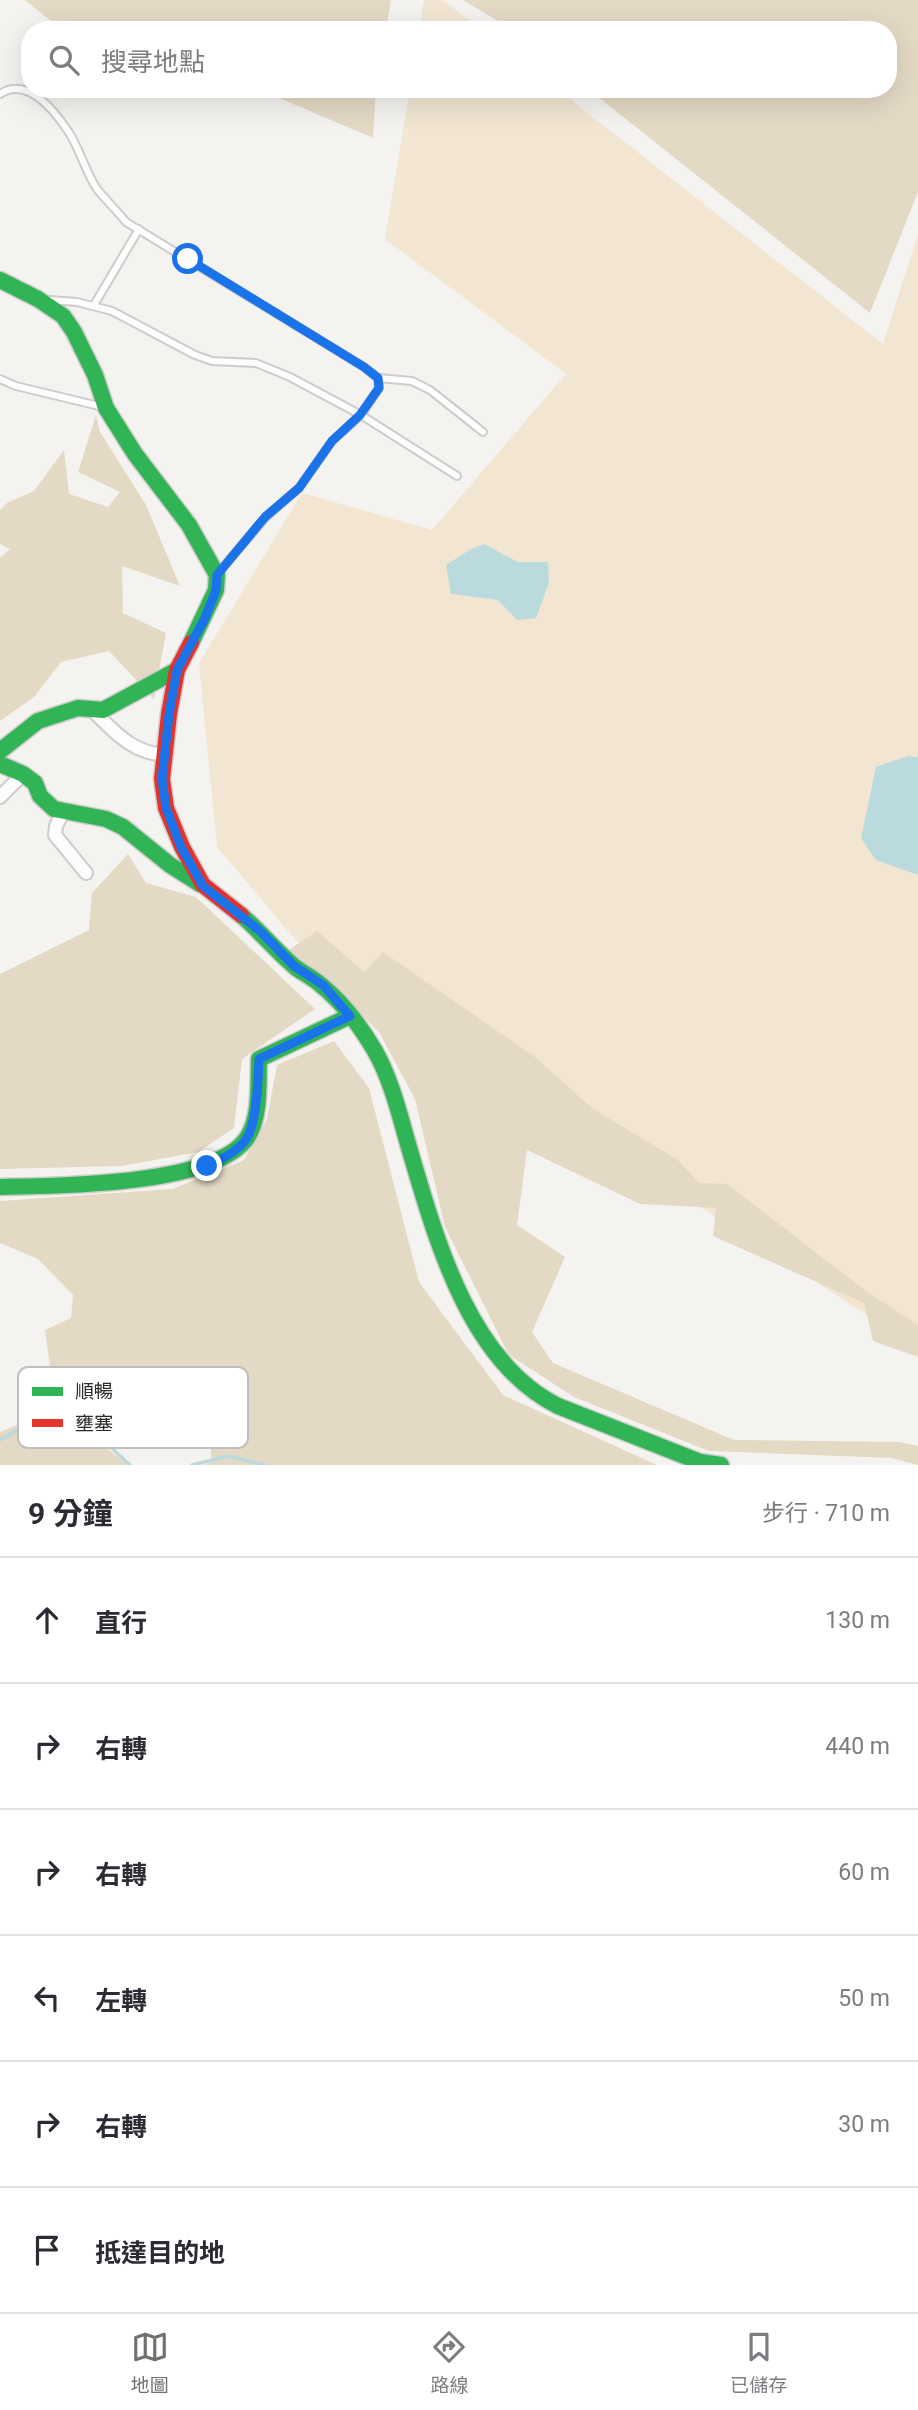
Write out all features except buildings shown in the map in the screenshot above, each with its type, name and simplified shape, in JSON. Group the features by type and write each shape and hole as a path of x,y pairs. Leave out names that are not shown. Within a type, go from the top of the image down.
{"street":[{"path":"0,280 38,299 63,316 95,375 106,408 135,454 189,525 217,575 216,590 205,618 177,670 162,779 166,808 181,847 203,886"},
{"path":"0,751 38,720 78,708 103,710 177,670"},
{"path":"91,709 129,745 150,754 164,755"},
{"path":"0,764 23,774 35,783 40,796 54,809 106,819 123,827 260,931 294,966 323,985 350,1016 375,1051 389,1080 422,1192 459,1293 496,1356 542,1398 550,1402 700,1462 721,1465"},
{"path":"0,797 23,774"},
{"path":"63,812 55,835 86,873"},
{"path":"0,1187 51,1187 165,1175 207,1166 229,1155 246,1140 255,1111 259,1059 350,1016"}],"lane":[{"path":"0,94 16,88 21,90"},
{"path":"37,98 69,133 97,188 126,222 378,378 412,380 430,390 483,432"},
{"path":"94,305 139,229"},
{"path":"38,299 94,305 112,311 203,358 212,361 256,363 290,377 360,415 457,476"},
{"path":"217,575 265,517 299,488 332,441 360,415 379,388 378,378"},
{"path":"0,379 16,386 106,408"}],"shaded area":[{"path":"25,0 391,0 388,21 51,21"},
{"path":"424,0 443,0 470,21 420,21"},
{"path":"463,0 918,0 918,192 870,313 599,98 897,98 897,21 498,21"},
{"path":"279,98 375,98 373,138"},
{"path":"408,98 569,98 883,344 918,234 918,1348 305,951 217,847 199,663 302,493 432,530 566,374 385,239"},
{"path":"96,415 100,432 146,505 180,586 122,566 123,613 166,633 154,699 109,651 61,662 34,697 0,721 0,558 10,549 0,544 0,510 7,503 34,491 64,450 69,494 108,507 120,492 78,472"},
{"path":"128,854 146,883 196,897 315,1009 242,1059 234,1128 198,1152 122,1166 0,1169 0,974 89,930 92,893"},
{"path":"317,931 364,972 383,952 535,1057 593,1109 678,1160 699,1183 727,1184 867,1292 918,1325 918,1357 873,1341 864,1303 713,1236 716,1208 640,1204 527,1150 517,1225 565,1257 532,1332 553,1363 734,1440 900,1442 918,1446 918,1465 891,1458 709,1451 574,1397 509,1355 445,1227 415,1099 379,1032 338,992 287,951"},
{"path":"334,1041 369,1088 419,1282 503,1395 657,1465 203,1465 211,1462 211,1448 248,1448 248,1367 50,1366 45,1330 71,1318 73,1295 38,1259 0,1243 0,1201 172,1189 244,1160 267,1119 277,1065"},
{"path":"18,1425 18,1448 106,1448 128,1465 0,1465 0,1432"}],"water":[{"path":"484,544 518,562 548,562 549,583 536,618 517,620 498,600 451,594 446,565"},
{"path":"908,756 918,757 918,875 876,860 861,838 876,767"}],"waterway":[{"path":"0,1440 18,1430"},
{"path":"112,1448 130,1465"},
{"path":"192,1465 229,1456 265,1465"}],"traffic: fast":[{"path":"0,280 38,299 63,316 95,375 106,408 135,454 189,525 217,575 216,590 191,643"},
{"path":"0,751 38,721 78,708 103,710 177,670"},
{"path":"0,764 23,774 35,783 40,796 54,809 106,819 123,827 170,865 200,884"},
{"path":"241,915 288,961 318,982 336,999 375,1051 391,1087 445,1259 460,1295 501,1360 527,1386 558,1406 700,1462 721,1465"},
{"path":"0,1187 132,1180 202,1166 229,1154 247,1138 255,1120 259,1059 350,1016"}],"traffic: jam":[{"path":"191,643 177,670 169,714 162,779 166,808 182,847 203,885 241,915"}],"route":[{"path":"188,259 364,367 378,378 379,388 360,415 332,441 299,488 265,517 217,575 216,590 205,618 177,670 162,779 166,808 181,847 203,886 260,931 294,966 323,985 350,1016 259,1059 255,1111 246,1140 229,1155 207,1166"}]}
